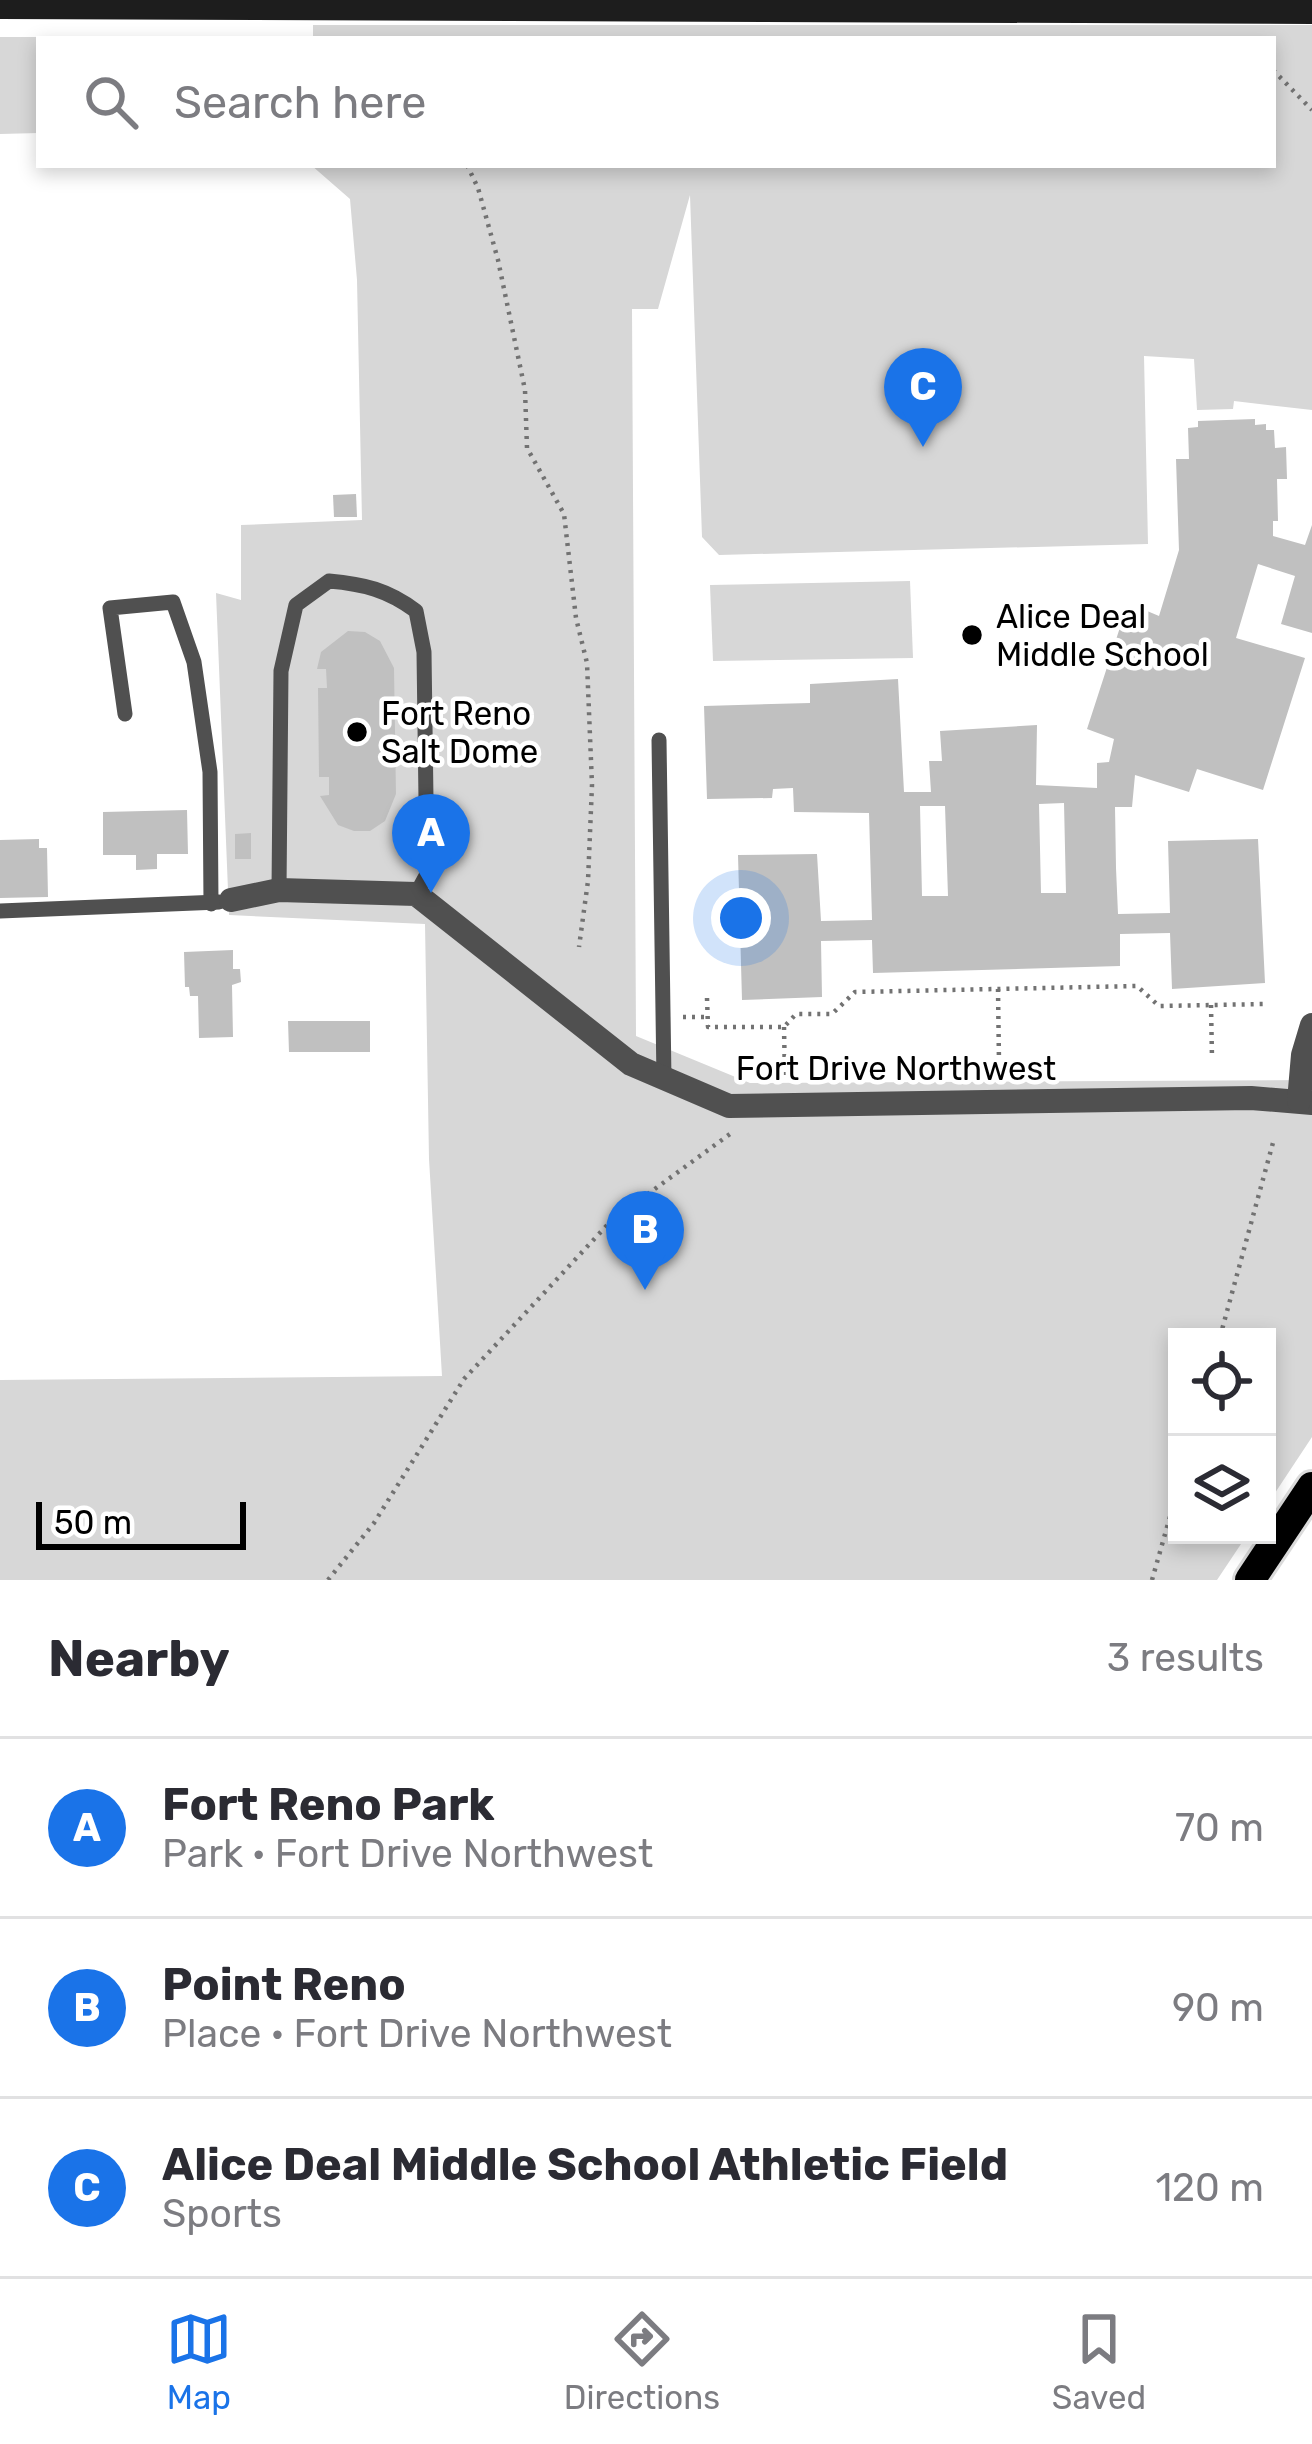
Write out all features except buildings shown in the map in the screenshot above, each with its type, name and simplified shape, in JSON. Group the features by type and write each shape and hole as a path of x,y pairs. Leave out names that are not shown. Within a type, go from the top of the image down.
{"main road":[{"path":"1250,1580 1297,1532 1312,1487"}],"street":[{"path":"0,8 1196,6 1312,12"},
{"path":"221,902 279,890 416,894"},
{"name":"Fort Drive Northwest","path":"416,894 540,988 598,1040 664,1080 729,1106 1251,1098 1305,1102"},
{"path":"1305,1102 1304,1055 1312,1025"}],"lane":[{"path":"279,890 281,670 296,605 329,581 363,584 394,594 416,610 424,652 428,874 416,894"},
{"path":"0,911 221,902 194,662 173,602 110,608 125,714"},
{"path":"659,740 664,1080"}],"path":[{"path":"1276,73 1312,110"},
{"path":"468,168 498,260 525,389 527,448 564,514 576,618 587,663 592,784 588,881 579,947"},
{"path":"784,1080 784,1027 796,1014 832,1014 856,992 1137,986 1159,1006 1266,1004"},
{"path":"998,989 999,1063"},
{"path":"707,998 708,1028 784,1027"},
{"path":"1211,1005 1212,1058"},
{"path":"328,1580 374,1522 464,1379 611,1220 735,1130"},
{"path":"1222,1328 1274,1139"},
{"path":"1152,1580 1168,1524"}],"shaded area":[{"path":"313,25 1312,25 1312,410 1234,401 1233,409 1197,410 1194,359 1144,356 1148,544 719,555 702,537 690,195 658,309 632,309 636,1036 750,1083 1312,1080 1312,1437 1276,1491 1276,1328 1168,1328 1168,1544 1241,1544 1217,1580 0,1580 0,1380 442,1376 429,1159 425,924 229,915 216,593 241,600 241,525 362,520 357,280 350,199 314,168 1276,168 1276,36 313,36"},
{"path":"0,37 36,37 36,133 0,134"},
{"path":"910,581 913,658 713,661 710,585"}],"place":[{"name":"Alice Deal Middle School Athletic Field","path":"923,447"},
{"name":"Alice Deal Middle School","path":"972,635"},
{"name":"Fort Reno Salt Dome","path":"357,732"},
{"name":"Fort Reno Park","path":"431,893"},
{"name":"Point Reno","path":"645,1290"}]}
